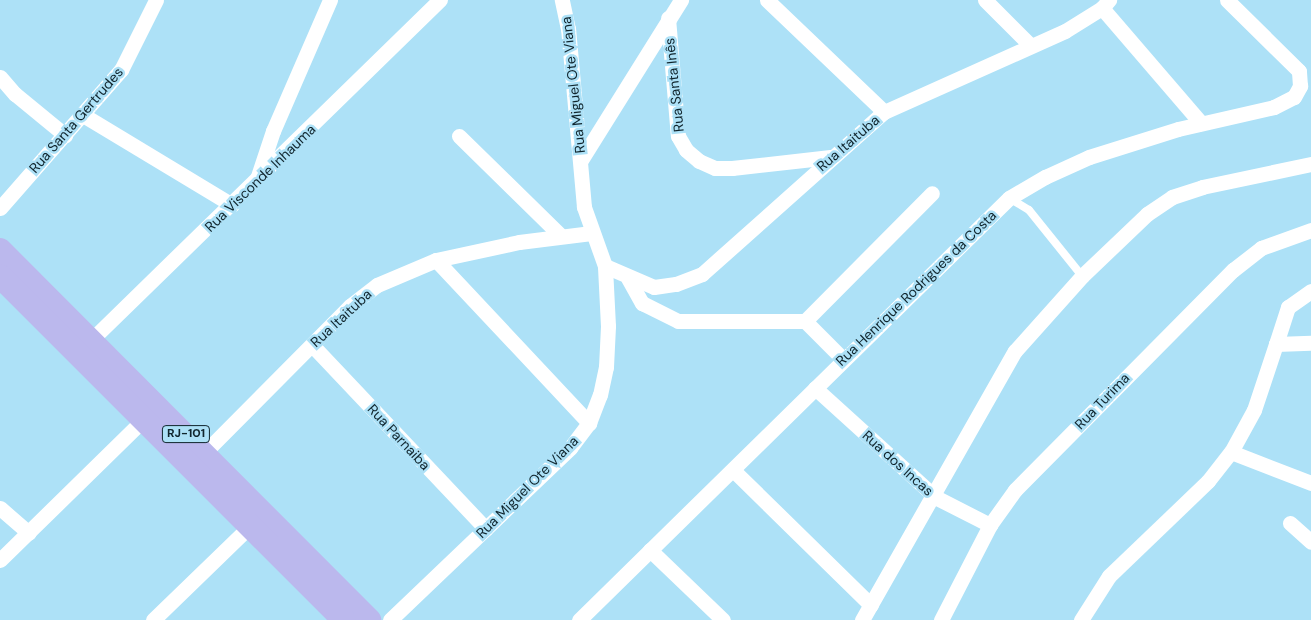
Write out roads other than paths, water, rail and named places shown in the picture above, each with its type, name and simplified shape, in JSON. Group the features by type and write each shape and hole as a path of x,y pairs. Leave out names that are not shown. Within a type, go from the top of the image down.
{"main road":[{"name":"RJ-101","path":"0,250 144,419 198,459 251,525 343,620"},
{"name":"RJ-101","path":"0,276 84,347 198,459 369,620"}],"street":[{"name":"Rua Santa Gertrudes","path":"0,208 121,70 156,0"},
{"path":"257,181 273,131 330,0"},
{"name":"Rua Visconde Inhauma","path":"84,347 257,181 440,0"},
{"name":"Rua Miguel Ote Viana","path":"390,620 570,448 589,423 600,395 606,367 605,266 591,233 584,207 581,160 562,0"},
{"path":"581,160 681,0"},
{"path":"767,0 884,112"},
{"path":"985,0 1030,45"},
{"name":"Rua Henrique Rodrigues da Costa","path":"579,620 1009,198 1045,177 1089,157 1201,124 1274,107 1294,97 1300,86 1298,71 1227,0"},
{"path":"1105,4 1201,124"},
{"name":"Rua Itaituba","path":"605,266 628,278 654,287 676,284 702,274 830,157 884,112 1030,45 1065,31 1105,4"},
{"name":"Rua Santa Inês","path":"668,18 678,136 686,150 699,161 715,168 732,168 830,157"},
{"path":"0,77 15,94 65,135"},
{"path":"83,115 232,205"},
{"path":"459,136 561,236"},
{"path":"862,620 935,497 982,405 1015,351 1082,276 1147,214 1172,197 1202,188 1311,164"},
{"path":"805,322 932,193"},
{"name":"Rua Turima","path":"941,620 990,525 1015,490 1233,270 1261,248 1311,230"},
{"name":"Rua Itaituba","path":"198,459 350,306 377,285 436,260 561,236 591,233"},
{"path":"436,260 589,423"},
{"path":"628,278 642,303 678,321 805,322 843,359"},
{"path":"1081,620 1109,576 1208,481 1231,452 1254,410 1288,307 1311,291"},
{"path":"1276,344 1311,343"},
{"name":"Rua Parnaiba","path":"312,345 486,529"},
{"name":"Rua dos Incas","path":"815,388 935,497 990,525"},
{"path":"0,560 144,419"},
{"path":"1231,452 1311,483"},
{"path":"733,470 871,605"},
{"path":"0,508 29,533"},
{"path":"1290,523 1311,542"},
{"path":"153,620 251,525"},
{"path":"650,550 723,620"}],"lane":[{"path":"1009,198 1029,210 1082,276"}]}
